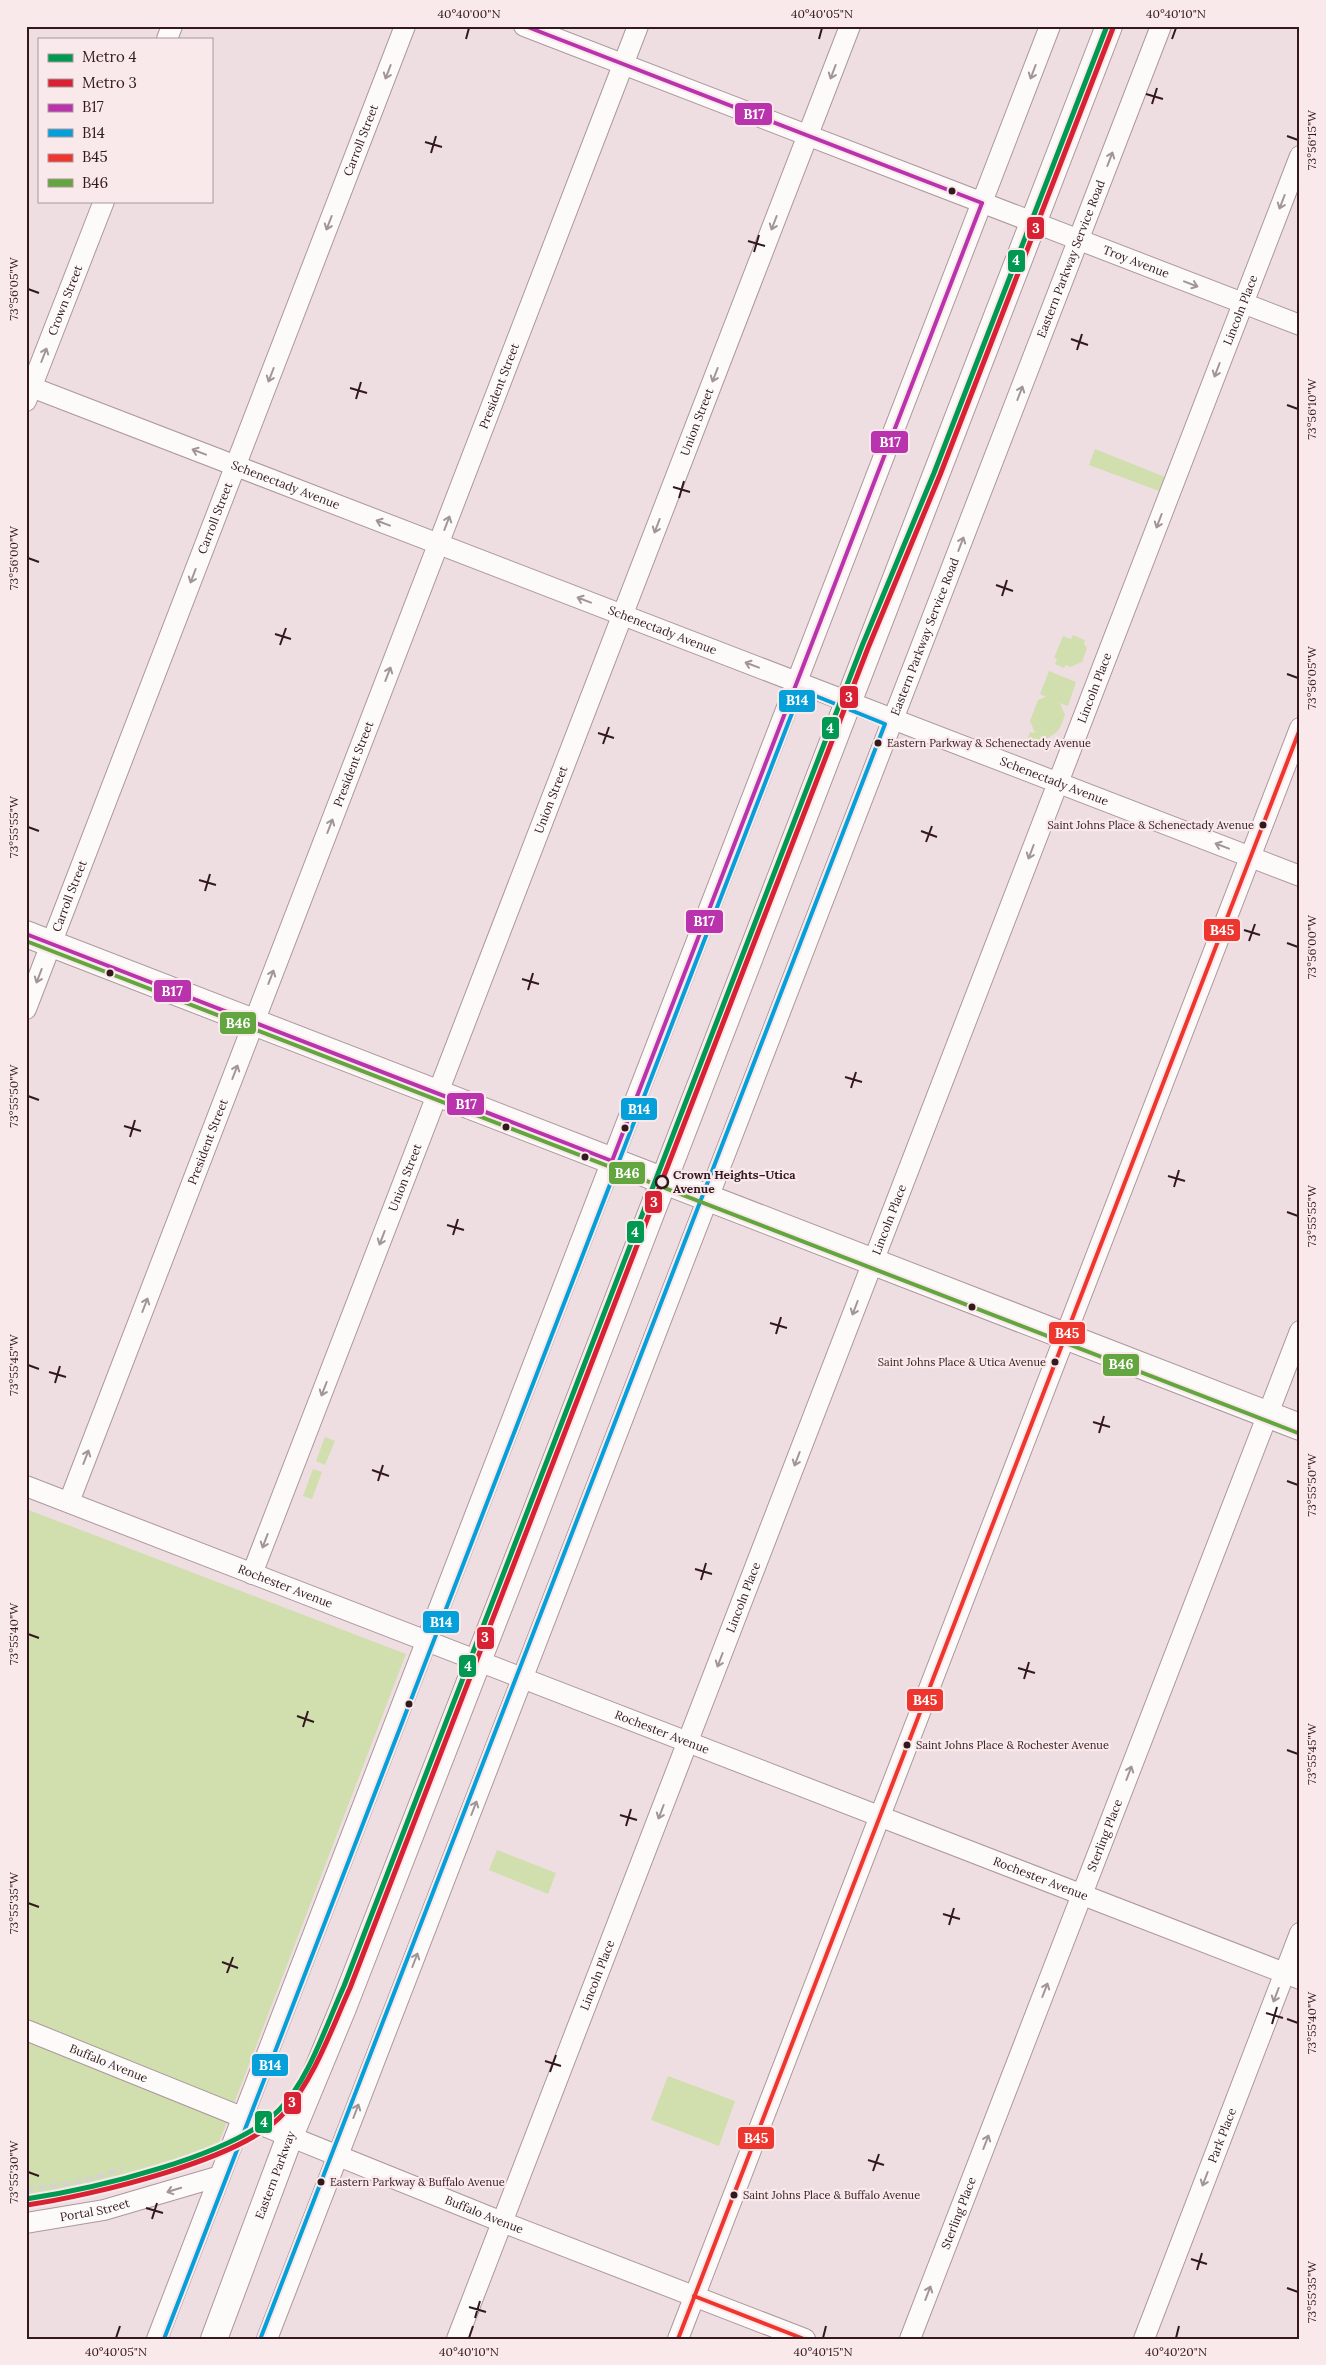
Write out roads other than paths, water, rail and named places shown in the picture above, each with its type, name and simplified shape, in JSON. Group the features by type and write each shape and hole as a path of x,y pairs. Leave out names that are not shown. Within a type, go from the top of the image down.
{"main road":[{"name":"Eastern Parkway","path":"214,2339 290,2136 343,2008 478,1661 1109,26"},
{"path":"26,934 1300,1427"}],"street":[{"path":"167,38 172,26"},
{"name":"Carroll Street","path":"26,1009 405,26"},
{"name":"Troy Avenue","path":"524,26 1300,325"},
{"name":"President Street","path":"69,1502 638,26"},
{"name":"Union Street","path":"252,1574 850,26"},
{"path":"157,2339 1050,26"},
{"name":"Eastern Parkway Service Road","path":"268,2339 524,1679 707,1197 1161,26"},
{"name":"Lincoln Place","path":"457,2339 1300,156"},
{"name":"Crown Street","path":"28,391 104,202"},
{"name":"Schenectady Avenue","path":"28,391 236,466 1300,876"},
{"path":"678,2339 1300,728"},
{"name":"Sterling Place","path":"910,2339 1300,1331"},
{"name":"Rochester Avenue","path":"26,1486 1292,1976"},
{"name":"Park Place","path":"1144,2339 1292,1976 1300,1933"},
{"name":"Buffalo Avenue","path":"26,2030 502,2222 805,2339"},
{"name":"Portal Street","path":"26,2223 104,2210 220,2176"}],"railway":[{"path":"26,2190 83,2181 123,2169"}],"metro line":[{"name":"4","path":"26,2199 123,2179 196,2156 229,2142 257,2127 279,2110 290,2098 308,2068 344,1986 862,646 934,473 1107,26"},
{"name":"3","path":"27,2205 125,2184 164,2173 237,2146 265,2129 285,2112 314,2068 350,1988 868,648 940,475 1113,28"}],"place":[{"name":"Eastern Parkway & Schenectady Avenue","path":"878,743"},
{"name":"Saint Johns Place & Schenectady Avenue","path":"1263,825"},
{"name":"Crown Heights–Utica Avenue","path":"662,1182"},
{"name":"Saint Johns Place & Utica Avenue","path":"1055,1362"},
{"name":"Saint Johns Place & Rochester Avenue","path":"907,1745"},
{"name":"Eastern Parkway & Buffalo Avenue","path":"321,2182"},
{"name":"Saint Johns Place & Buffalo Avenue","path":"734,2195"}]}
